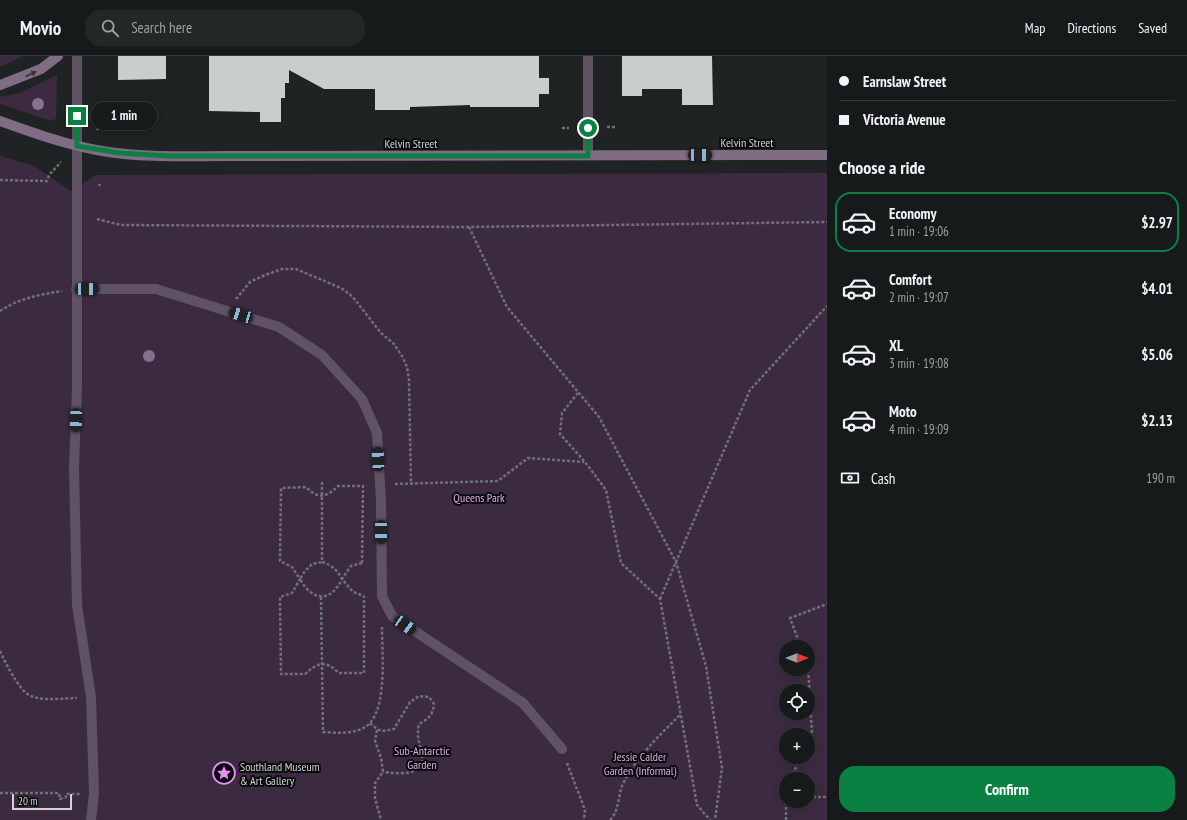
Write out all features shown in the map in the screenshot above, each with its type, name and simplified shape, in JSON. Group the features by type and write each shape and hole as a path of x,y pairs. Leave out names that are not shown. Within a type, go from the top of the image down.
{"main road":[{"path":"0,85 41,69 58,56"},
{"name":"Kelvin Street","path":"0,121 77,146 111,152 170,156 827,155"},
{"path":"0,128 14,126"}],"street":[{"path":"77,56 77,388 74,467 78,605 91,697 94,793 91,820"},
{"path":"588,56 588,156"},
{"path":"76,289 156,289 279,327 322,354 362,399 377,433 380,484 382,596 392,616 523,703 562,749"}],"path":[{"path":"97,130 100,126"},
{"path":"607,127 616,126"},
{"path":"562,128 569,128"},
{"path":"0,180 47,180 49,175 77,146"},
{"path":"97,219 121,225 469,227 827,222"},
{"path":"469,227 507,307 599,417 676,562 706,666 722,768 715,820"},
{"path":"228,311 250,282 282,269 296,269 317,277 341,288 352,296 381,333 394,344 407,367 409,380 411,484"},
{"path":"0,311 29,296 76,289"},
{"path":"710,820 697,804 660,599 750,390 827,306"},
{"path":"579,393 562,413 560,434 585,462 606,490 622,563 660,599"},
{"path":"380,484 498,481 528,458 585,462"},
{"path":"322,482 322,562"},
{"path":"362,563 363,486 338,486 331,493 322,496 312,493 306,487 281,488 280,562 292,567 305,588 313,595 321,597 331,595 352,566 362,563 381,563"},
{"path":"321,597 322,664 323,732 341,733 359,730 370,723 382,692 382,596 364,596 353,592 342,579 337,570 329,564 322,562 312,564 300,579 292,593 280,597 281,674 305,674 315,665 322,664 331,665 339,673 364,673 364,596"},
{"path":"798,640 790,618 827,604"},
{"path":"0,651 14,677 28,695 51,698 91,697"},
{"path":"809,676 812,728"},
{"path":"370,723 377,730 382,732 394,729 410,702 419,696 429,698 434,704 433,713 428,719 419,724 417,733 422,763 418,770 410,773 383,772"},
{"path":"610,820 614,816 622,786 644,752 681,714"},
{"path":"377,730 375,741 381,758 383,772 375,782 375,798 381,820"},
{"path":"562,749 585,810 584,820"},
{"path":"0,793 59,793 60,799 66,797 66,794 94,793"},
{"path":"815,797 827,797"},
{"path":"786,808 786,820"}],"green space":[{"path":"0,56 23,56 0,67"},
{"path":"57,75 56,118 52,121 0,104 0,97 20,93"},
{"name":"Queens Park","path":"0,156 34,166 71,191 96,175 827,173 827,820 0,820"}],"building":[{"path":"118,56 166,56 166,79 118,80"},
{"path":"209,56 539,56 539,78 549,78 549,94 539,94 539,107 470,107 470,105 410,107 410,110 375,110 375,89 324,89 289,70 289,83 285,83 285,98 281,98 281,122 260,122 260,112 209,111"},
{"path":"622,56 712,56 713,105 682,105 682,89 642,89 642,96 622,96"}],"place":[{"name":"Southland Museum & Art Gallery","path":"224,773"}],"route":[{"path":"77,116 77,146 104,152 170,156 588,156 588,128"}],"park label":[{"name":"Sub-Antarctic Garden","path":"422,757"},
{"name":"Jessie Calder Garden (Informal)","path":"640,763"}]}
